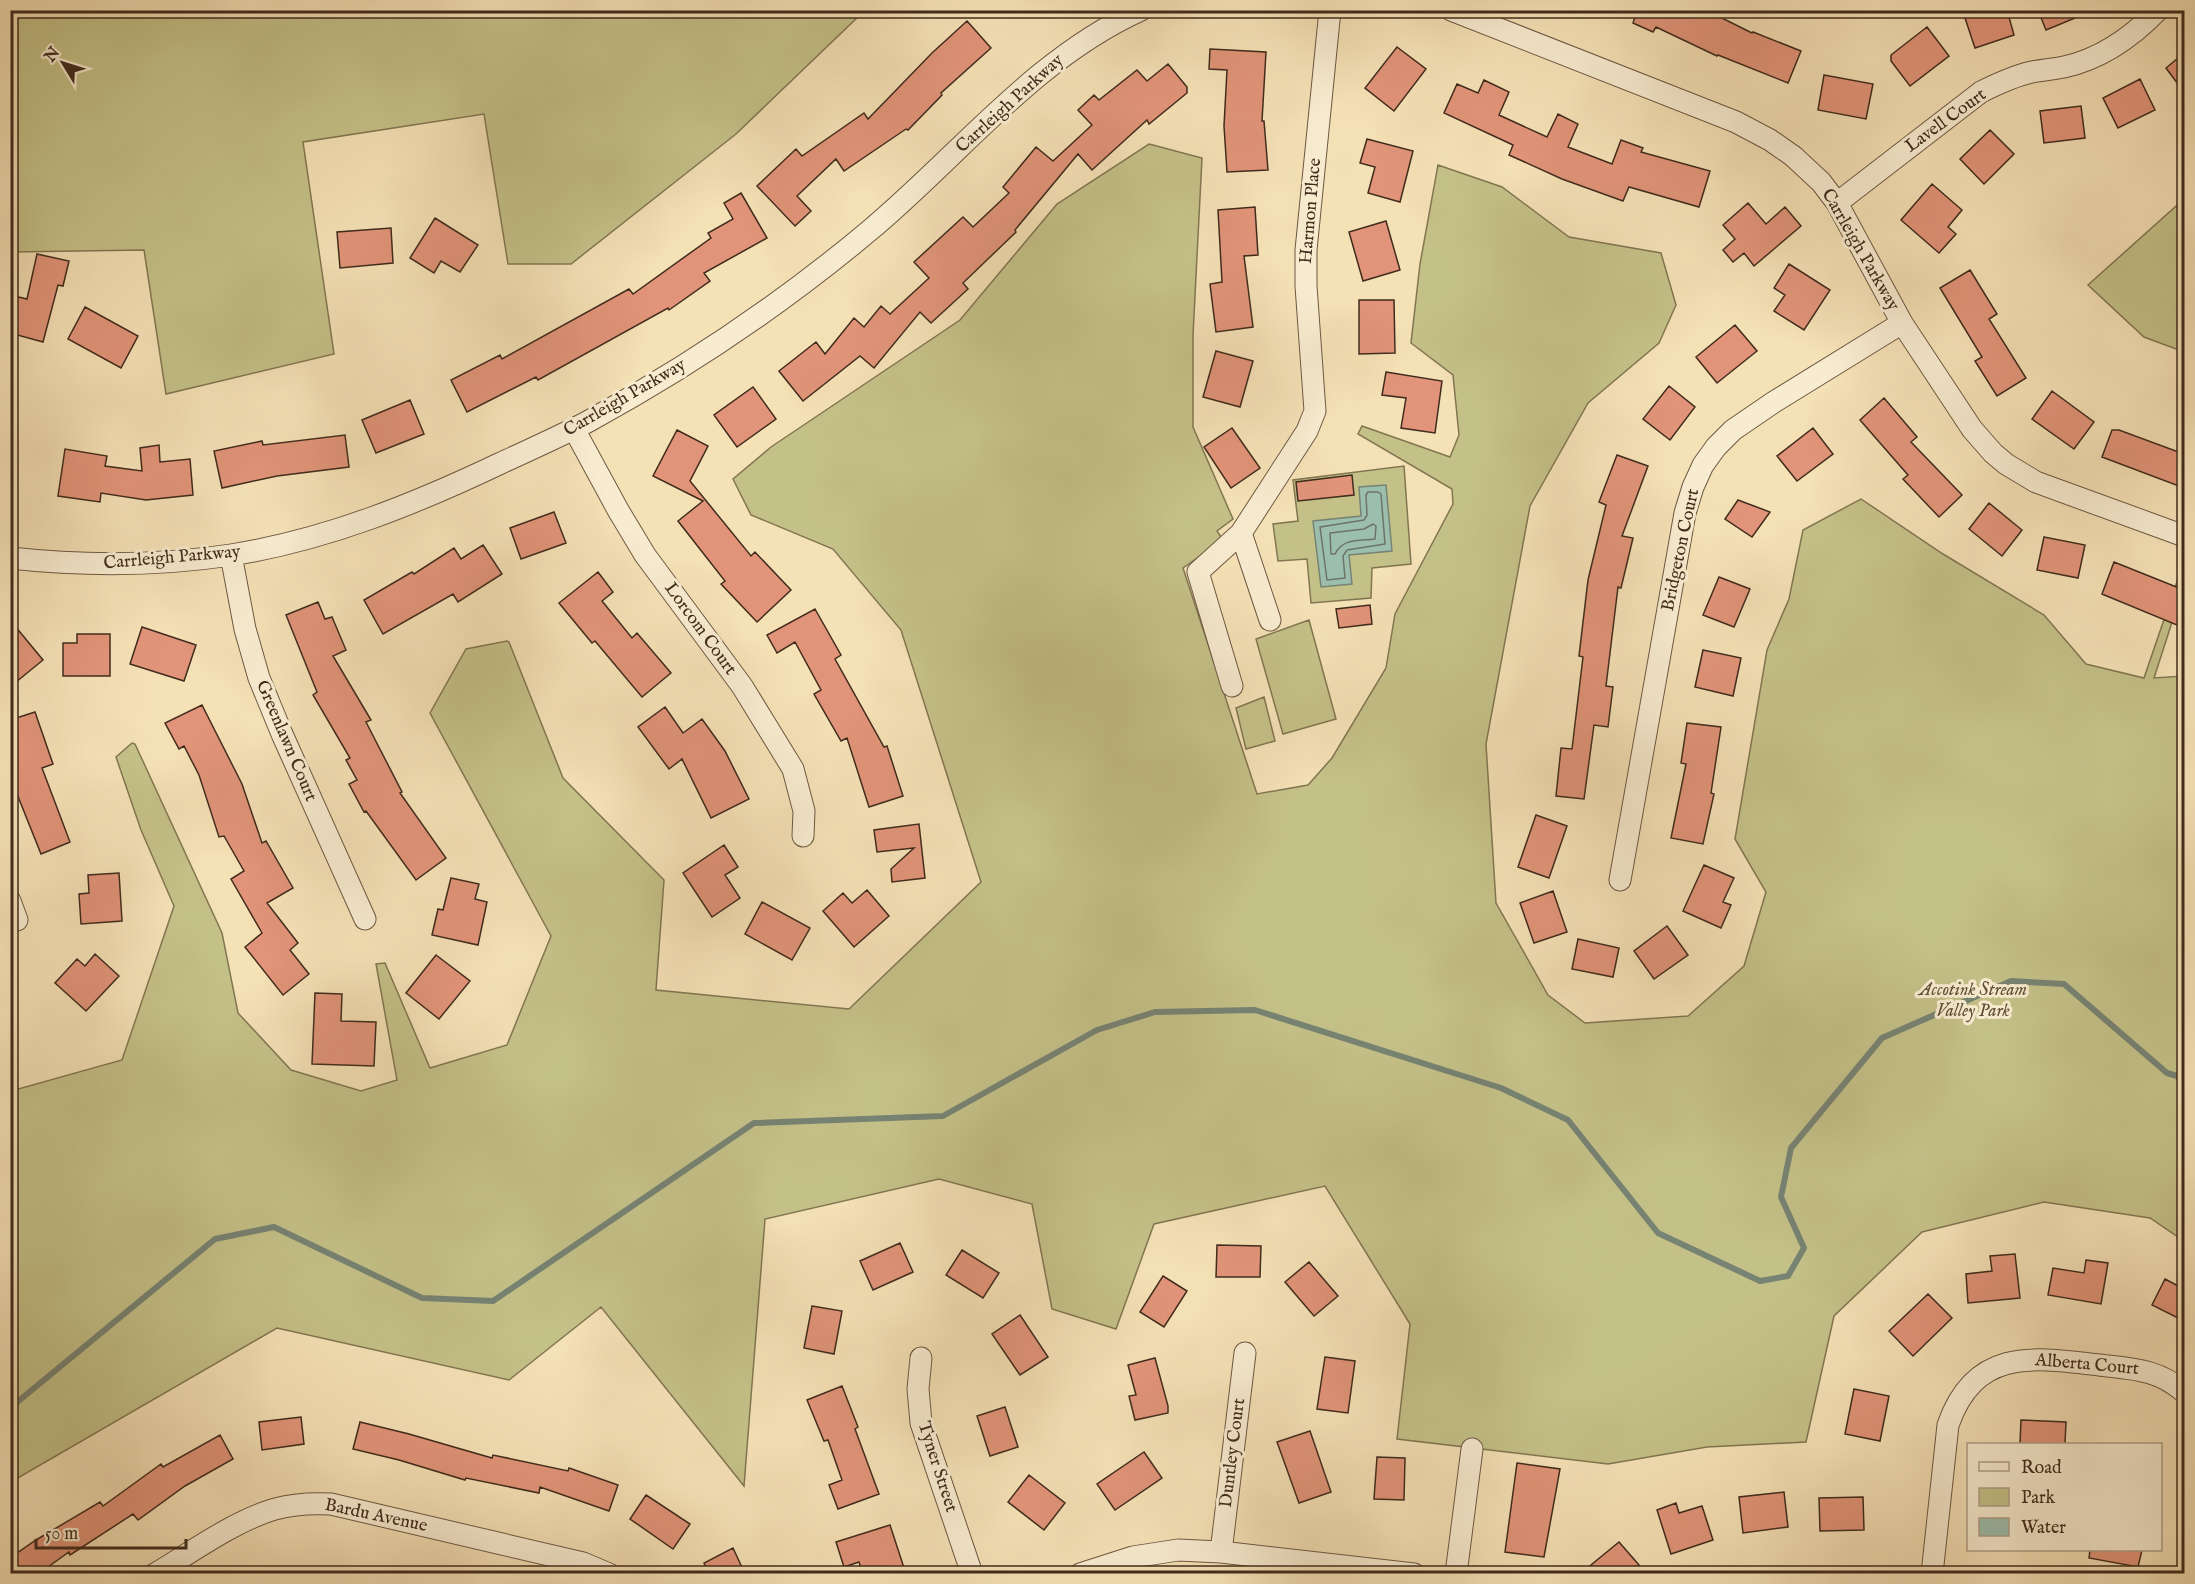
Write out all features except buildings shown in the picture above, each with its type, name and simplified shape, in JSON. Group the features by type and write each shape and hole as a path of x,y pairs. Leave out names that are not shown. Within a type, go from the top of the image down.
{"street":[{"name":"Carrleigh Parkway","path":"10,558 107,564 180,561 231,555 290,543 369,520 450,487 574,429 720,342 822,269 931,177 1035,77 1091,36 1141,10"},
{"name":"Harmon Place","path":"1241,533 1307,431 1315,411 1306,286 1306,250 1330,10"},
{"name":"Carrleigh Parkway","path":"1451,10 1736,122 1770,140 1793,156 1821,182 1838,203 1902,324 1972,429 1993,453 2006,464 2036,482 2184,536"},
{"name":"Lavell Court","path":"1838,203 1981,92 2031,72 2065,67 2098,56 2136,31 2158,10"},
{"name":"Bridgeton Court","path":"1620,880 1685,513 1693,487 1704,465 1716,447 1745,421 1902,324"},
{"name":"Lorcom Court","path":"574,429 645,555 742,686 793,769 804,811 803,836"},
{"path":"1232,686 1198,572 1241,533 1270,620"},
{"name":"Greenlawn Court","path":"231,555 245,629 259,678 365,919"},
{"name":"Duntley Court","path":"1221,1552 1245,1353"},
{"name":"Tyner Street","path":"921,1358 918,1389 921,1423 972,1574"},
{"name":"Alberta Court","path":"1932,1574 1948,1425 1953,1409 1962,1394 1986,1372 2012,1361 2054,1359 2146,1370 2169,1380 2184,1392"},
{"path":"1456,1574 1472,1449"},
{"name":"Bardu Avenue","path":"155,1574 239,1524 264,1513 295,1505 317,1503 331,1504 583,1563 609,1574"},
{"path":"1080,1574 1133,1557 1178,1550 1221,1552 1414,1574"}],"green space":[{"path":"11,11 861,11 862,13 736,134 571,264 508,264 484,114 303,142 334,354 166,394 144,250 11,252"},
{"name":"Accotink Stream Valley Park","path":"1149,144 1202,158 1193,335 1193,427 1233,519 1217,531 1223,540 1183,568 1257,794 1308,785 1332,758 1386,668 1395,614 1453,504 1452,489 1358,434 1362,426 1450,457 1459,435 1453,375 1411,343 1420,264 1438,165 1502,187 1569,237 1661,253 1676,305 1659,343 1588,403 1530,506 1486,744 1496,903 1548,995 1585,1023 1688,1016 1744,966 1766,892 1735,839 1767,650 1789,599 1803,530 1861,499 1943,554 2044,615 2086,664 2144,678 2184,561 2184,585 2154,678 2184,676 2184,1241 2150,1218 2044,1202 1922,1232 1834,1316 1806,1442 1707,1447 1608,1464 1397,1439 1410,1324 1325,1186 1154,1224 1116,1329 1052,1309 1032,1204 939,1179 765,1219 744,1486 601,1307 509,1380 277,1328 11,1482 11,1091 122,1060 174,906 141,830 116,757 132,743 135,744 222,933 238,1013 291,1070 361,1091 397,1080 376,964 385,963 430,1068 507,1045 551,936 430,713 466,649 507,641 563,778 664,880 656,990 849,1009 981,882 901,630 833,549 751,515 733,479 771,447 960,320 1057,204"},
{"path":"2184,199 2184,352 2144,337 2088,285"},
{"path":"1404,466 1411,564 1372,568 1371,598 1311,603 1307,559 1278,561 1273,524 1298,521 1293,480"},
{"path":"1309,620 1336,719 1283,734 1256,639"},
{"path":"1264,697 1275,741 1246,749 1236,708"}],"water":[{"path":"1386,485 1392,551 1349,555 1352,584 1321,587 1313,521 1361,516 1359,487"}],"waterway":[{"path":"10,1408 215,1239 274,1227 422,1298 493,1301 754,1123 943,1116 1097,1030 1155,1012 1255,1010 1501,1088 1568,1120 1658,1233 1760,1281 1788,1276 1804,1248 1781,1197 1791,1148 1882,1038 2011,981 2064,984 2167,1073 2184,1078"}]}
